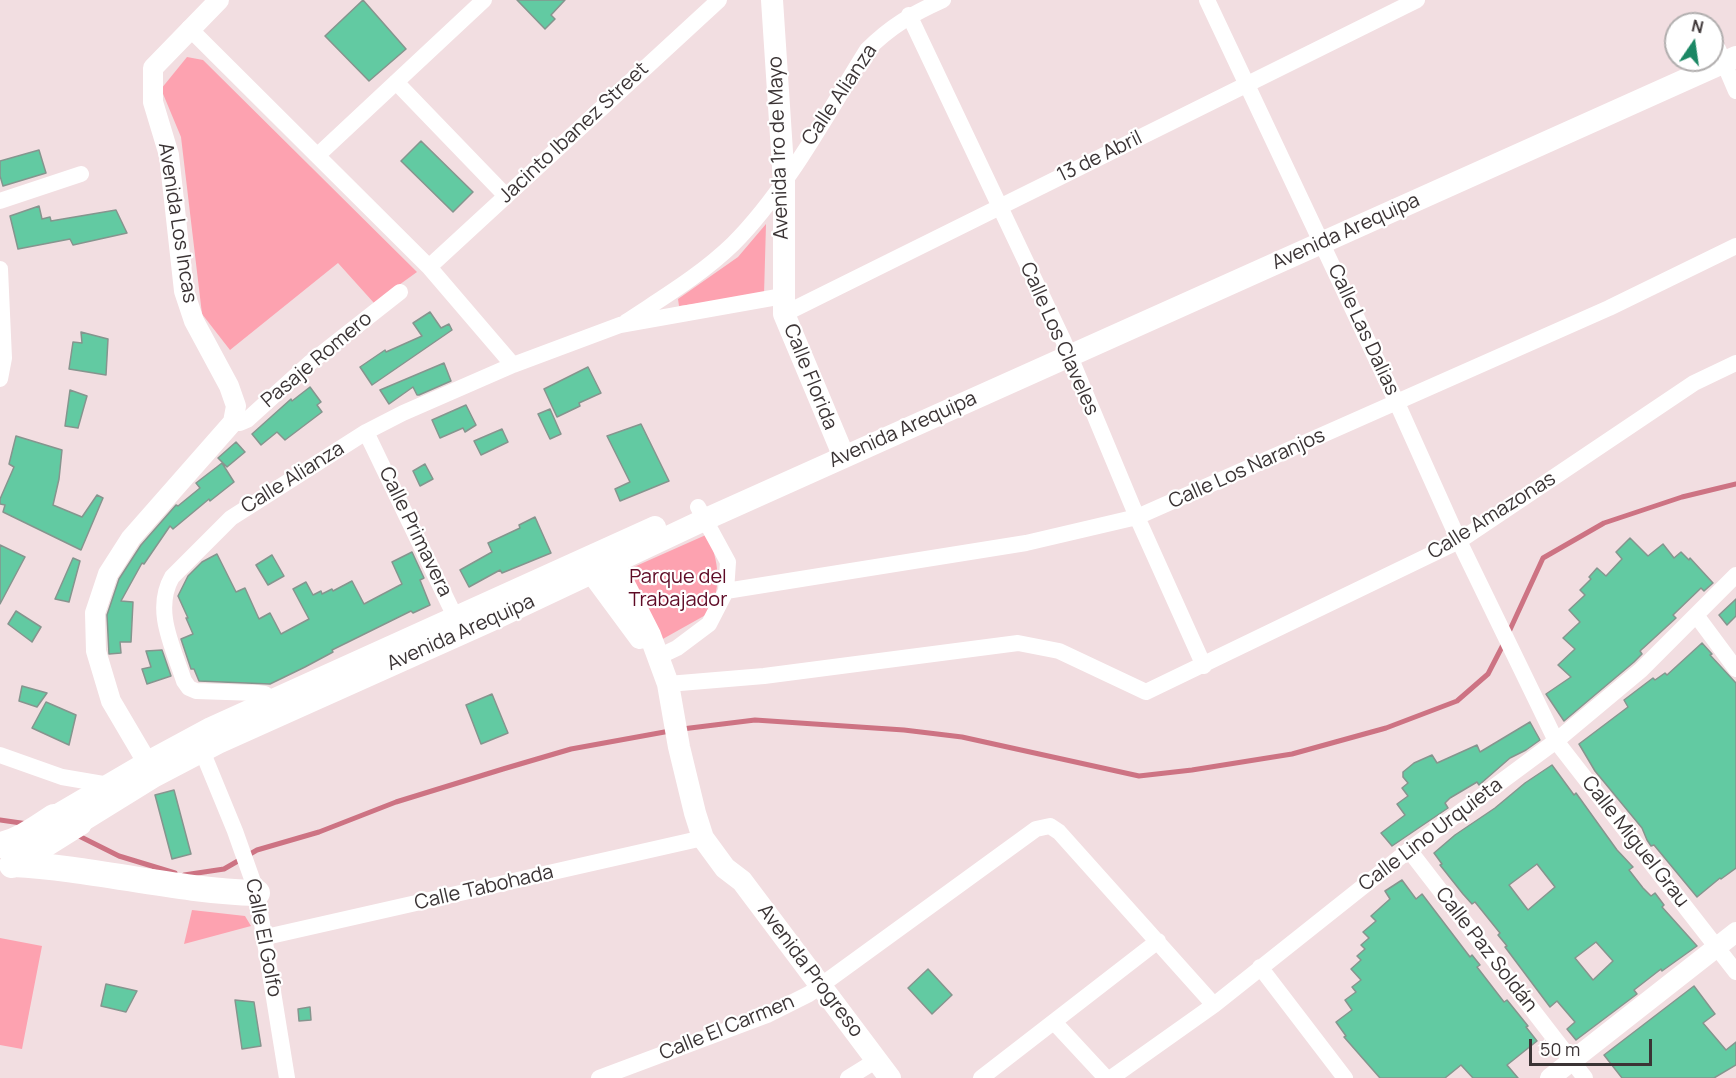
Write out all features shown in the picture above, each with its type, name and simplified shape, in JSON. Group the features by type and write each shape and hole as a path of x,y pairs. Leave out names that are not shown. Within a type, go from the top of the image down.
{"main road":[{"name":"Avenida 1ro de Mayo","path":"772,0 784,182 783,305"},
{"name":"Avenida Arequipa","path":"199,744 702,513 1725,52"},
{"name":"Avenida Arequipa","path":"1318,236 1666,72"},
{"name":"Calle Florida","path":"783,305 841,450"},
{"name":"Avenida Progreso","path":"613,555 650,635 669,688 679,747 703,838 725,868 731,887 878,1070"},
{"name":"Avenida Progreso","path":"589,566 644,643 658,657"},
{"name":"Avenida Arequipa","path":"44,831 109,785 152,769 271,701 459,626"},
{"name":"Avenida Arequipa","path":"79,823 152,769"},
{"path":"4,859 44,831 79,823"},
{"path":"4,859 218,892 253,881"}],"street":[{"name":"Avenida Los Incas","path":"219,0 189,28 153,68 153,102 169,155 184,291 194,321 230,386 236,406 233,422"},
{"path":"318,155 484,0"},
{"name":"Jacinto Ibanez Street","path":"429,267 719,0"},
{"name":"Calle Alianza","path":"271,701 265,694 196,692 189,688 184,681 165,623 163,603 165,589 172,577 231,518 366,432 403,413 513,365 620,325 682,285 732,245 755,220 784,182 867,50 883,33 909,15 943,0"},
{"name":"Calle Las Dalias","path":"1207,0 1397,403 1459,542 1540,708"},
{"name":"13 de Abril","path":"783,305 998,207 1417,0"},
{"name":"Calle Los Claveles","path":"909,15 1066,349 1137,518 1204,666"},
{"path":"189,28 429,267 513,365"},
{"path":"1725,52 1736,91"},
{"path":"396,82 506,195"},
{"path":"0,201 81,174"},
{"name":"Calle Los Naranjos","path":"726,591 1026,543 1137,518 1608,308 1736,246"},
{"path":"0,269 3,358 0,379"},
{"name":"Pasaje Romero","path":"233,422 240,423 247,420 311,362 400,292"},
{"name":"Calle Alianza","path":"620,325 783,305"},
{"name":"Calle Amazonas","path":"669,688 1018,643 1059,651 1146,692 1459,542 1694,383 1736,363"},
{"path":"152,769 111,701 96,651 95,613 108,574 131,538 233,422"},
{"name":"Calle Primavera","path":"366,432 459,626"},
{"path":"658,657 677,648 710,624 726,591 728,562 702,513"},
{"name":"Calle Lino Urquieta","path":"1114,1077 1214,1005 1409,850 1556,741 1641,670 1736,575"},
{"path":"1696,615 1736,669"},
{"name":"Calle Miguel Grau","path":"1540,708 1556,741 1736,972"},
{"name":"Calle El Golfo","path":"199,744 253,881 266,937 287,1078"},
{"path":"0,755 62,777 109,785"},
{"name":"Calle El Carmen","path":"599,1078 757,1019 814,990 1036,829 1050,826 1059,832 1158,941"},
{"name":"Calle Tabohada","path":"266,937 703,838"},
{"name":"Calle Paz Soldán","path":"1409,850 1585,1078"},
{"path":"1550,1078 1736,932"},
{"path":"981,1078 1158,941 1214,1005"},
{"path":"1260,967 1345,1078"},
{"path":"1054,1022 1114,1077"},
{"path":"848,1078 878,1070"}],"green space":[{"path":"187,57 203,60 417,272 374,303 338,263 230,350 202,314 181,137 161,89"},
{"path":"766,224 764,295 679,306 678,299 738,257"},
{"name":"Parque del Trabajador","path":"708,534 715,555 717,573 711,612 661,640 627,570"},
{"path":"192,910 245,916 251,926 184,944"},
{"path":"0,938 42,946 22,1049 0,1045"}],"building":[{"path":"363,0 406,49 369,81 325,36"},
{"path":"517,0 565,0 551,15 555,19 545,29"},
{"path":"421,141 473,192 453,212 401,161"},
{"path":"39,150 46,173 3,186 0,161"},
{"path":"39,206 42,219 50,217 51,221 116,210 127,233 73,245 70,239 18,249 10,216"},
{"path":"430,312 441,328 449,324 452,330 372,385 360,367 385,350 386,352 422,336 413,323"},
{"path":"81,332 108,339 106,375 69,369 73,342 82,343"},
{"path":"444,363 451,381 419,395 413,387 389,404 380,390"},
{"path":"588,367 601,393 557,417 544,389"},
{"path":"310,387 321,402 317,405 322,412 285,440 277,432 261,445 252,434 291,399 292,401"},
{"path":"70,390 87,396 78,428 65,426"},
{"path":"466,405 476,425 465,432 463,428 440,438 432,420"},
{"path":"550,409 561,434 550,439 538,414"},
{"path":"641,424 669,481 620,501 615,489 630,482 607,436"},
{"path":"502,429 508,442 481,455 474,441"},
{"path":"16,436 62,450 53,505 82,517 97,495 103,498 81,550 3,512 5,505 0,504 0,499 14,467 9,464"},
{"path":"236,442 245,452 227,467 218,458"},
{"path":"222,463 234,482 173,529 170,526 144,564 142,563 121,601 133,602 131,642 120,642 121,653 109,654 107,615 119,579 141,545 176,505 178,506 200,488 196,483"},
{"path":"425,464 433,479 420,486 413,471"},
{"path":"535,517 551,553 502,573 500,570 469,587 460,570 492,552 488,543 520,528 519,525"},
{"path":"1630,538 1648,556 1663,544 1674,558 1681,552 1689,560 1690,558 1713,583 1704,591 1701,588 1673,615 1676,618 1640,651 1642,654 1634,662 1564,721 1546,694 1571,677 1558,665 1575,649 1563,638 1580,622 1569,610 1585,595 1580,590 1591,579 1589,577 1597,568 1606,576 1622,559 1616,552"},
{"path":"0,545 25,557 0,604"},
{"path":"412,552 424,578 420,580 430,605 413,613 411,611 332,650 333,652 270,684 199,681 194,669 191,669 181,639 193,634 178,596 188,576 202,562 217,554 236,592 245,588 259,619 270,613 281,634 309,619 293,589 306,582 313,595 321,591 322,594 352,581 364,604 402,584 392,562"},
{"path":"272,555 284,576 268,585 256,565"},
{"path":"73,558 80,561 69,602 55,599"},
{"path":"1736,599 1736,616 1727,625 1719,615"},
{"path":"16,611 41,627 32,642 8,624"},
{"path":"1702,643 1736,683 1736,868 1697,897 1654,845 1651,846 1642,828 1595,771 1579,744 1628,707 1624,700 1653,678 1655,680 1665,673 1667,675"},
{"path":"162,650 171,676 147,684 142,669 151,667 146,651"},
{"path":"22,686 47,693 37,707 19,701"},
{"path":"492,694 508,733 481,744 466,705"},
{"path":"46,702 76,715 69,745 32,728"},
{"path":"1530,722 1540,740 1510,758 1479,785 1477,782 1450,798 1445,803 1448,808 1392,846 1381,833 1405,815 1397,804 1408,796 1402,788 1408,783 1403,777 1403,772 1414,763 1432,755 1437,763 1477,745 1480,752"},
{"path":"1552,765 1574,795 1576,793 1617,850 1633,867 1629,870 1643,888 1651,896 1655,893 1664,905 1662,907 1697,946 1662,971 1661,969 1634,990 1637,994 1576,1040 1567,1029 1575,1022 1557,1001 1550,1007 1505,947 1507,946 1498,935 1500,933 1475,902 1472,904 1463,894 1440,865 1442,864 1434,853","holes":["1537,864 1555,887 1528,910 1509,885","1596,942 1613,961 1593,980 1575,958"]},
{"path":"174,790 191,854 172,859 155,795"},
{"path":"1402,880 1416,899 1422,894 1470,957 1472,955 1480,965 1477,967 1504,1002 1507,1000 1528,1026 1526,1027 1537,1041 1507,1065 1518,1078 1473,1078 1461,1065 1445,1078 1380,1078 1344,1037 1346,1036 1336,1022 1352,1010 1345,1000 1356,992 1352,987 1361,980 1351,969 1361,960 1357,956 1365,949 1361,945 1369,938 1363,932 1376,921 1371,916 1390,899 1385,891"},
{"path":"928,969 952,995 932,1014 908,988"},
{"path":"106,984 137,991 126,1012 101,1006"},
{"path":"1694,986 1715,1014 1703,1023 1726,1050 1736,1042 1736,1065 1714,1078 1622,1078 1604,1055"},
{"path":"235,1000 254,1002 261,1046 242,1049"},
{"path":"310,1007 311,1020 299,1021 298,1009"}],"waterway":[{"path":"1508,634 1543,558 1604,523 1682,497 1736,484"},
{"path":"682,729 755,720 904,730 962,737 1139,776 1292,754 1386,728 1457,701 1488,674 1504,643"},
{"path":"184,875 224,869 257,850 319,832 396,802 503,769 571,749 670,731"},
{"path":"0,820 28,824"},
{"path":"75,834 119,856 175,873"}]}
